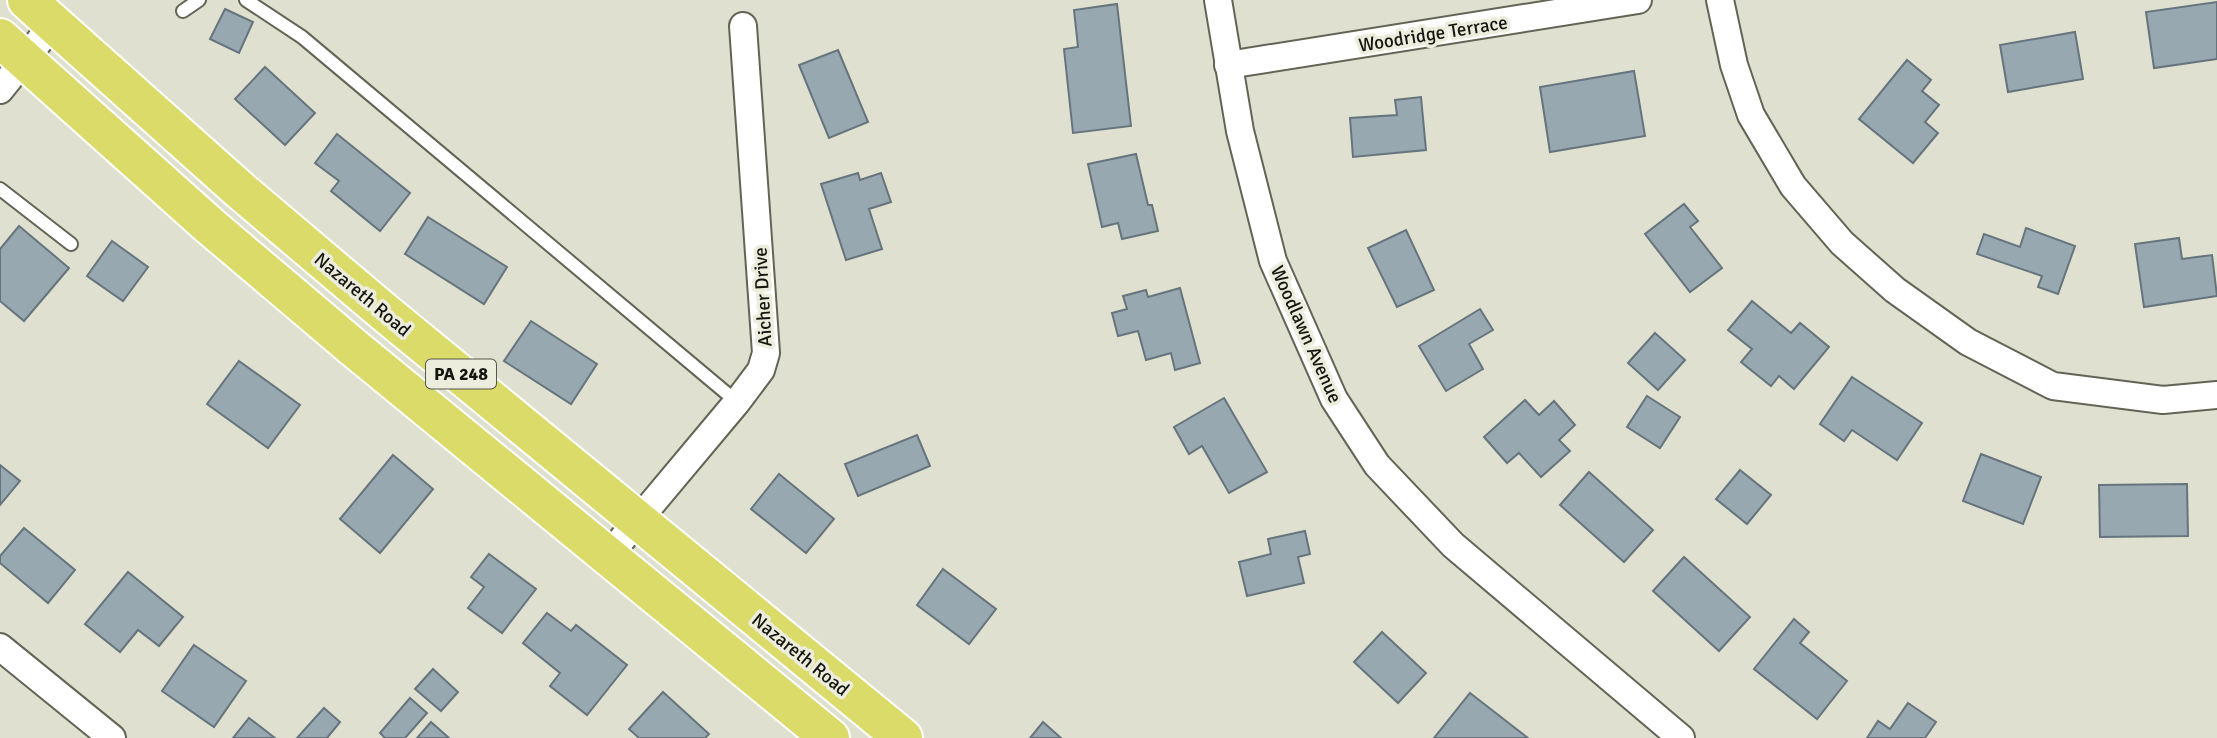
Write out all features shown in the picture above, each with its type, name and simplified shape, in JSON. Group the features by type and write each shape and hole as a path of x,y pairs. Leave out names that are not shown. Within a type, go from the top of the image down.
{"highway":[{"name":"Nazareth Road","path":"40,12 251,200 902,738"},
{"name":"PA 248","path":"12,49 210,226 344,339 830,738"}],"street":[{"name":"Woodlawn Avenue","path":"1218,0 1240,131 1273,261 1334,399 1377,466 1453,545 1681,738"},
{"name":"Woodridge Terrace","path":"1228,65 1638,0"},
{"path":"1720,0 1734,65 1751,115 1793,186 1842,243 1895,290 1968,342 2053,386 2163,400 2217,396"},
{"path":"0,90 12,49 40,12"},
{"name":"Aicher Drive","path":"608,556 737,402 761,370 766,353 743,26"},
{"path":"0,647 112,738"}],"lane":[{"path":"183,11 200,0"},
{"path":"246,0 302,37 737,402"},
{"path":"0,189 71,244"}],"building":[{"path":"2217,2 2217,59 2154,68 2146,12"},
{"path":"1117,4 1131,126 1073,133 1064,49 1078,47 1074,10"},
{"path":"225,9 253,22 239,53 210,39"},
{"path":"2075,32 2083,79 2008,92 2000,45"},
{"path":"838,50 868,122 829,138 799,65"},
{"path":"1907,60 1931,80 1922,91 1939,105 1925,122 1938,133 1913,163 1859,119"},
{"path":"265,67 315,113 285,145 235,99"},
{"path":"1634,71 1645,136 1550,152 1540,87"},
{"path":"1421,97 1426,150 1353,157 1350,118 1397,115 1395,100"},
{"path":"337,134 410,193 380,231 331,191 339,181 315,163"},
{"path":"1136,154 1148,205 1152,205 1158,231 1122,239 1118,223 1102,227 1088,164"},
{"path":"858,173 860,180 881,173 891,202 869,209 882,249 846,260 821,184"},
{"path":"1684,204 1698,221 1690,227 1722,268 1690,292 1645,234"},
{"path":"428,217 507,267 484,304 405,254"},
{"path":"19,226 69,268 24,321 0,301 0,249"},
{"path":"2026,228 2075,246 2058,294 2038,287 2042,276 1977,254 1984,234 2020,247"},
{"path":"1406,230 1434,290 1397,307 1368,248"},
{"path":"2179,238 2182,259 2212,255 2217,296 2144,307 2135,244"},
{"path":"112,241 148,267 123,301 87,276"},
{"path":"1180,288 1200,363 1175,370 1171,353 1146,360 1138,331 1118,336 1112,313 1127,309 1123,296 1146,290 1148,297"},
{"path":"1752,301 1791,333 1800,323 1829,347 1794,389 1779,376 1771,386 1741,362 1752,349 1728,330"},
{"path":"1480,309 1493,330 1469,344 1483,369 1446,391 1419,346"},
{"path":"531,321 597,364 571,404 504,361"},
{"path":"1655,333 1685,360 1658,390 1628,363"},
{"path":"239,361 300,405 268,448 207,404"},
{"path":"1852,377 1922,423 1897,460 1852,430 1844,441 1820,424"},
{"path":"1647,396 1680,417 1660,448 1627,427"},
{"path":"1224,398 1267,472 1229,493 1202,446 1189,454 1174,427"},
{"path":"1525,400 1539,415 1554,401 1575,425 1559,440 1570,451 1541,477 1519,453 1507,463 1484,437"},
{"path":"917,435 930,466 858,496 845,464"},
{"path":"1981,454 2041,477 2023,524 1963,501"},
{"path":"393,455 433,489 380,553 340,519"},
{"path":"0,465 20,481 0,505"},
{"path":"1740,470 1771,495 1747,524 1716,499"},
{"path":"1589,472 1653,530 1624,562 1560,505"},
{"path":"779,474 834,519 806,553 751,509"},
{"path":"2187,484 2188,536 2100,537 2099,485"},
{"path":"24,528 75,570 48,603 0,563 0,556"},
{"path":"1305,531 1310,554 1298,557 1304,583 1247,596 1239,562 1271,554 1268,539"},
{"path":"489,554 536,589 502,633 468,608 484,587 471,577"},
{"path":"1684,557 1750,617 1719,651 1653,591"},
{"path":"943,569 996,609 969,644 917,605"},
{"path":"128,572 183,617 159,646 138,630 120,652 85,624"},
{"path":"547,613 571,631 576,625 627,665 587,715 550,686 560,673 523,643"},
{"path":"1794,619 1809,632 1800,643 1847,681 1817,719 1754,669"},
{"path":"1382,632 1426,673 1398,703 1354,662"},
{"path":"194,645 246,681 214,727 162,691"},
{"path":"433,669 458,692 441,711 415,689"},
{"path":"663,692 709,734 705,738 639,738 629,729"},
{"path":"1470,693 1528,738 1434,738"},
{"path":"410,698 427,713 405,738 385,738 380,733"},
{"path":"1908,703 1936,722 1925,738 1867,738 1878,721 1890,729"},
{"path":"324,708 340,722 327,738 297,738"},
{"path":"249,718 275,738 233,738"},
{"path":"431,722 449,738 417,738"},
{"path":"1043,722 1061,738 1030,738"}]}
